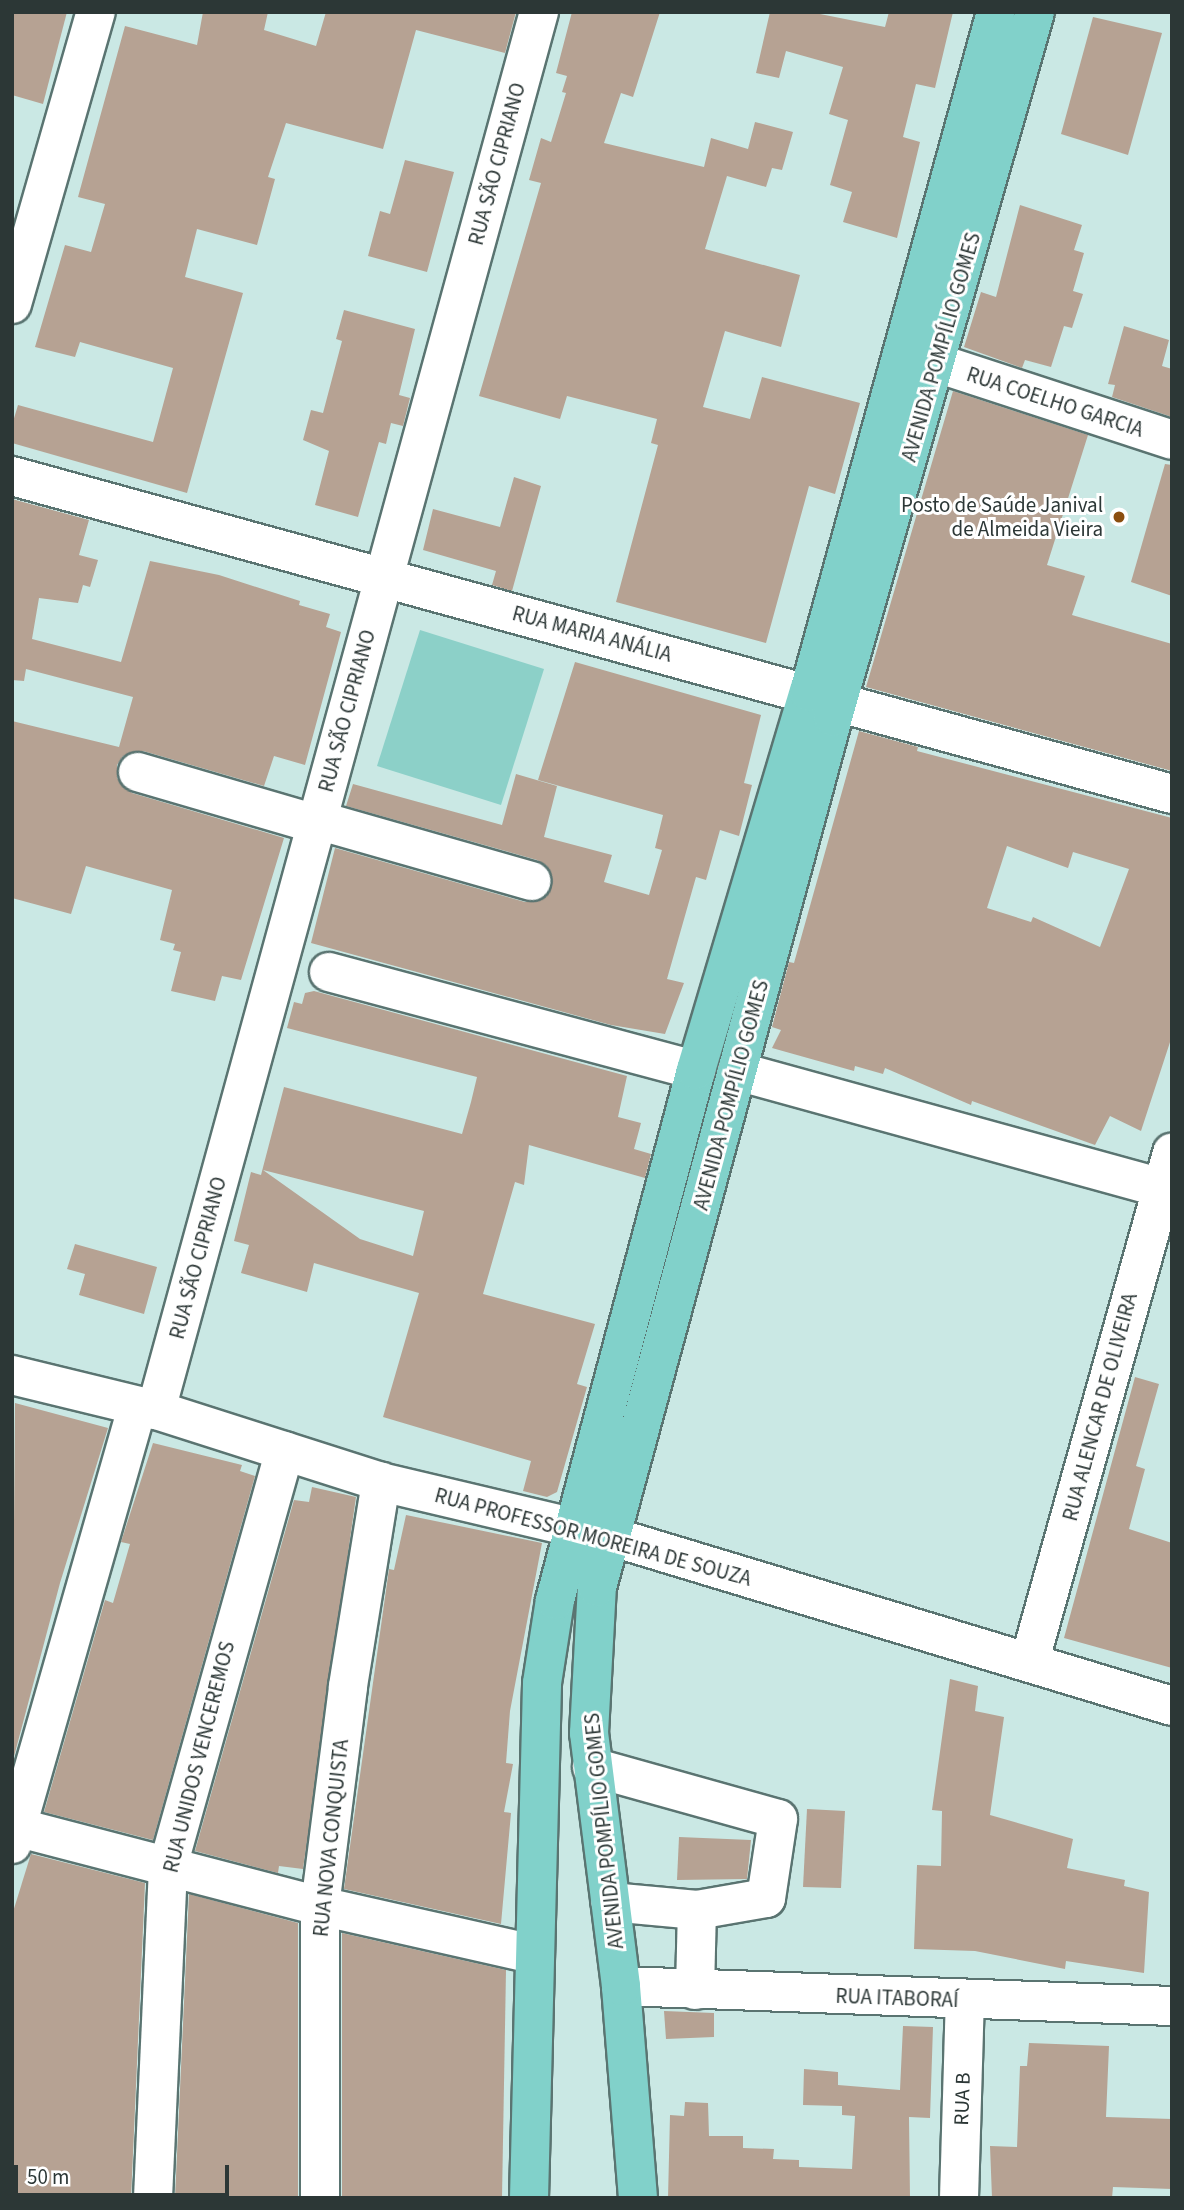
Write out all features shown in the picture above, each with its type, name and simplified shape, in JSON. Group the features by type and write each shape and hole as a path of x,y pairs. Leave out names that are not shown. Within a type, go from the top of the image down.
{"main road":[{"name":"AVENIDA POMPÍLIO GOMES","path":"638,2198 621,1986 592,1767 591,1639 597,1587 613,1537 737,1071 824,696 996,12"},
{"name":"AVENIDA POMPÍLIO GOMES","path":"529,2198 533,1955 542,1683 572,1527 696,1070 937,363 1035,12"}],"street":[{"path":"12,304 96,12"},
{"name":"RUA SÃO CIPRIANO","path":"14,1833 147,1408 316,822 538,12"},
{"name":"RUA COELHO GARCIA","path":"937,363 1172,440"},
{"name":"RUA MARIA ANÁLIA","path":"12,476 824,696 1172,794"},
{"path":"138,772 531,881"},
{"path":"329,972 696,1070"},
{"path":"737,1071 1167,1171"},
{"name":"RUA ALENCAR DE OLIVEIRA","path":"1030,1660 1167,1171"},
{"name":"RUA PROFESSOR MOREIRA DE SOUZA","path":"12,1375 147,1408 381,1482 613,1537 1030,1660 1172,1706"},
{"name":"RUA UNIDOS VENCEREMOS","path":"153,2198 167,1866 285,1451"},
{"name":"RUA NOVA CONQUISTA","path":"320,2198 320,1906 348,1686 381,1482"},
{"path":"592,1767 778,1819 766,1898 697,1910 610,1902"},
{"path":"14,1833 167,1866 320,1906 533,1955"},
{"path":"695,1990 697,1910"},
{"name":"RUA ITABORAÍ","path":"621,1986 965,2001 1172,2006"},
{"name":"RUA B","path":"959,2198 965,2001"}],"shaded area":[{"path":"420,630 544,669 501,805 377,766"}],"building":[{"path":"12,12 67,12 43,104 12,95"},
{"path":"203,12 268,12 264,30 316,46 326,12 516,12 505,53 416,30 383,149 286,123 268,177 275,179 257,245 197,229 185,277 243,293 187,493 12,443 12,425 18,405 153,442 173,368 80,342 75,357 35,347 65,245 91,252 105,204 78,197 125,26 197,45"},
{"path":"572,12 660,12 633,97 621,93 604,143 704,167 711,138 748,149 755,122 793,132 782,170 772,168 766,187 727,176 705,249 800,275 781,347 725,331 703,407 750,419 762,377 860,403 835,494 809,486 766,643 616,602 658,445 651,443 657,419 567,396 560,419 479,396 541,183 529,180 541,138 551,142 566,93 562,92 567,76 556,73"},
{"path":"770,12 810,12 885,27 889,12 953,12 935,88 916,84 903,137 920,142 897,238 843,222 852,192 830,185 848,120 829,114 843,67 786,51 779,78 756,73"},
{"path":"1093,17 1162,33 1128,155 1061,134"},
{"path":"405,160 454,172 427,272 368,256 380,211 390,214"},
{"path":"1020,205 1082,225 1074,250 1084,253 1073,291 1083,294 1072,328 1064,326 1051,367 1025,360 1022,368 964,347 981,292 996,297"},
{"path":"344,310 415,329 399,395 410,398 403,426 391,423 386,444 379,442 358,517 315,505 329,451 303,440 311,410 323,413 342,341 336,339"},
{"path":"1124,326 1169,340 1162,366 1172,369 1172,417 1112,397 1115,385 1108,384"},
{"path":"953,391 1088,435 1047,565 1085,576 1072,615 1172,644 1172,771 866,687"},
{"path":"1165,464 1172,465 1172,596 1131,582"},
{"path":"514,477 541,486 512,591 492,585 496,571 423,550 433,509 500,527"},
{"path":"12,499 89,520 79,555 98,560 90,587 83,585 78,603 39,598 32,639 121,662 150,561 219,575 300,601 299,605 330,614 326,627 341,632 305,765 274,756 264,786 143,751 123,756 117,765 117,778 132,793 284,838 241,980 222,976 215,1001 171,991 181,952 173,950 175,944 160,940 172,890 86,866 71,914 12,898 12,721 119,747 133,697 26,669 24,681 12,680"},
{"path":"575,662 761,715 744,783 752,785 739,836 720,830 706,880 696,877 667,979 684,983 665,1034 611,1025 311,943 335,848 525,902 546,897 552,886 547,866 537,860 346,806 353,784 502,825 516,774 557,786 544,837 612,855 604,882 649,895 662,850 655,848 663,815 538,780"},
{"path":"859,731 918,747 917,751 1172,818 1172,1036 1141,1131 1110,1116 1095,1145 972,1101 971,1105 885,1068 883,1074 855,1066 854,1071 772,1048 781,1030 772,1027 789,962 794,963","holes":["1007,846 1068,868 1073,852 1129,869 1100,947 1033,917 1031,922 987,908"]},
{"path":"314,991 627,1076 618,1117 641,1123 634,1149 651,1154 645,1178 529,1145 524,1185 515,1182 483,1294 595,1324 577,1384 587,1387 557,1492 547,1497 523,1491 531,1461 383,1417 419,1293 314,1263 307,1292 241,1273 249,1245 234,1241 251,1172 261,1175 284,1087 462,1134 477,1077 287,1028 294,1002 302,1004 305,993","holes":["263,1170 424,1211 413,1256 360,1239"]},
{"path":"75,1244 157,1267 144,1314 79,1295 85,1274 67,1269"},
{"path":"1135,1377 1159,1384 1136,1466 1145,1469 1129,1529 1172,1543 1172,1668 1064,1638"},
{"path":"15,1403 108,1428 60,1583 12,1764"},
{"path":"153,1443 242,1465 240,1471 255,1476 153,1840 44,1812 105,1600 113,1603 130,1544 121,1542"},
{"path":"312,1487 356,1497 303,1869 279,1866 278,1873 195,1851 294,1500 309,1502"},
{"path":"406,1515 542,1543 510,1711 506,1763 513,1764 504,1812 511,1813 501,1924 344,1889 389,1569 394,1570"},
{"path":"950,1679 978,1686 975,1711 1004,1717 990,1815 1073,1839 1067,1868 1125,1880 1124,1886 1149,1892 1144,1973 1066,1961 1065,1969 975,1951 914,1949 917,1865 941,1866 942,1811 932,1810"},
{"path":"807,1809 845,1811 841,1888 803,1887"},
{"path":"679,1837 751,1840 747,1879 677,1880"},
{"path":"31,1854 145,1883 131,2198 12,2198 12,1915"},
{"path":"189,1894 298,1923 298,2198 175,2198"},
{"path":"342,1933 506,1970 502,2198 342,2198"},
{"path":"664,2011 714,2013 714,2037 666,2039"},
{"path":"903,2026 933,2027 930,2118 909,2117 910,2198 668,2198 670,2115 684,2116 685,2102 708,2103 709,2136 743,2136 743,2148 774,2149 773,2159 799,2160 799,2167 852,2169 855,2116 842,2115 842,2106 803,2105 804,2069 838,2072 838,2085 900,2090"},
{"path":"1029,2043 1109,2046 1106,2117 1172,2119 1172,2189 1113,2187 1112,2198 992,2198 990,2146 1017,2147 1020,2066 1027,2066"}],"place":[{"name":"Posto de Saúde Janival de Almeida Vieira","path":"1119,517"}]}
